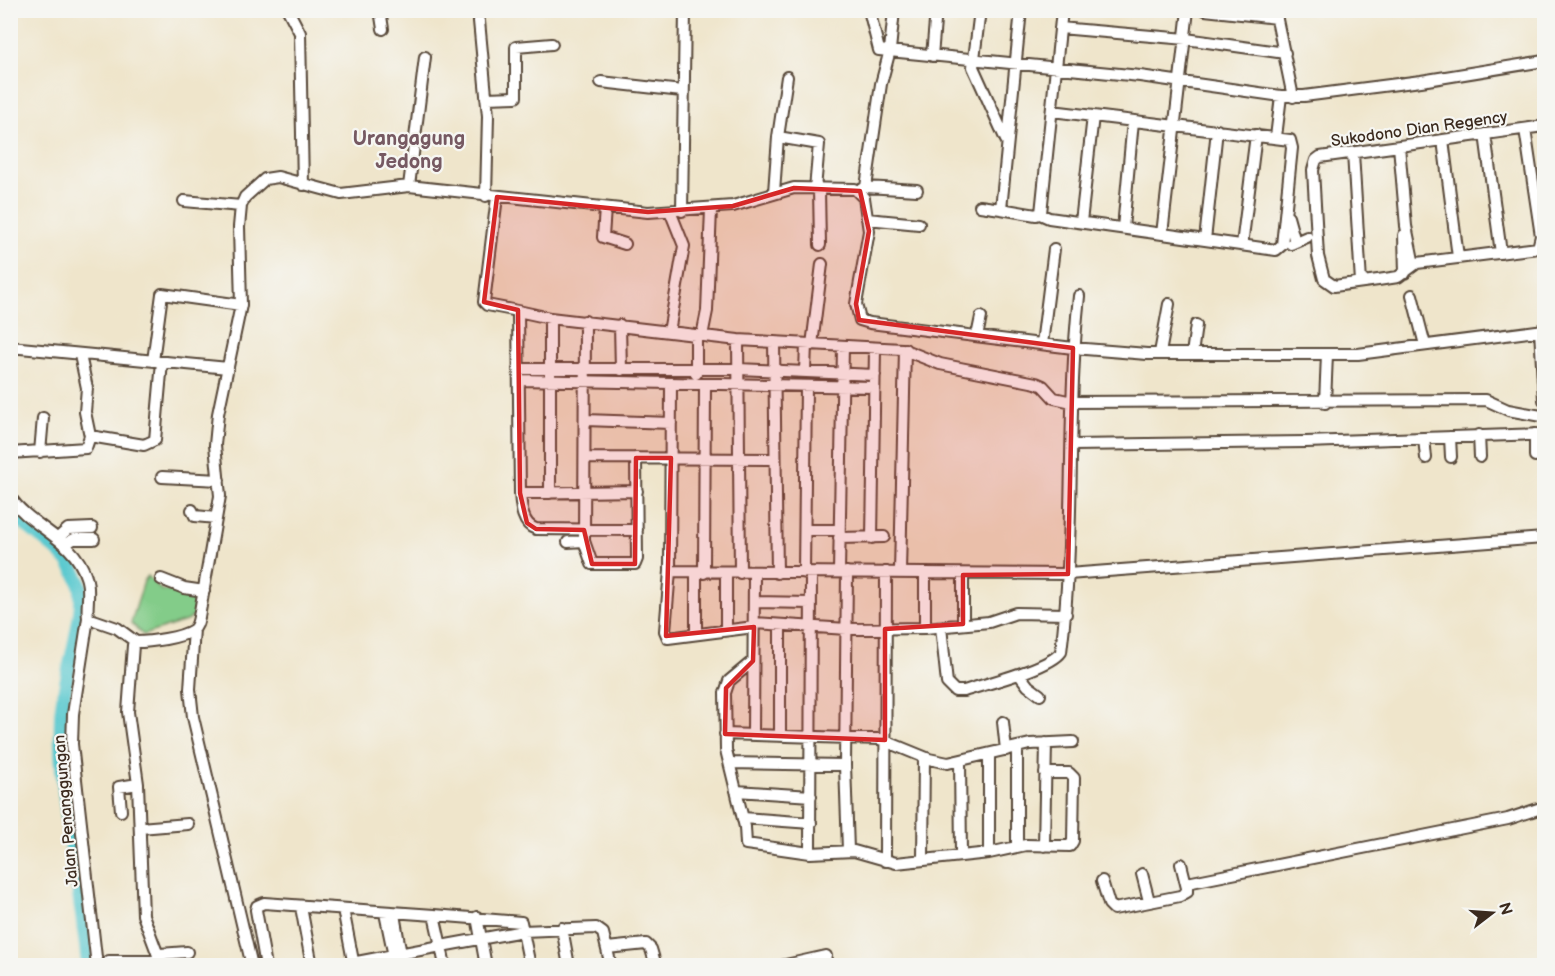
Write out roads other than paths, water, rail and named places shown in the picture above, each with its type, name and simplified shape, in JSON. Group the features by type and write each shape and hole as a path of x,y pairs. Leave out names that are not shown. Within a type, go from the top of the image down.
{"street":[{"path":"288,10 300,33 303,185"},
{"path":"380,10 383,29"},
{"path":"682,211 685,10"},
{"path":"868,10 879,50 1180,82 1293,97 1421,81 1545,61"},
{"path":"894,10 890,50 881,84 863,189 868,240 855,308 860,320 1073,348 1192,354 1358,354 1542,330 1545,400"},
{"path":"932,56 936,10"},
{"path":"980,10 973,67 1007,140"},
{"path":"1001,209 1021,10"},
{"path":"1040,214 1062,10"},
{"path":"1162,234 1188,10"},
{"path":"1205,10 1276,14 1293,97"},
{"path":"479,21 492,197 484,299 487,305 550,318 699,336 809,345 905,349 940,364 1036,383 1043,386 1054,398 1072,402 1486,400 1508,410 1541,416 1545,414"},
{"path":"1060,28 1186,39 1285,53"},
{"path":"486,98 516,97 516,47 552,44"},
{"path":"409,186 425,57"},
{"path":"774,192 778,137 787,77"},
{"path":"601,82 682,91"},
{"path":"1276,137 1281,96"},
{"path":"1052,111 1276,137 1292,143 1280,249"},
{"path":"1081,222 1094,116"},
{"path":"1124,228 1133,121"},
{"name":"Sukodono Dian Regency","path":"1525,129 1541,245 1538,248 1458,257 1414,265 1398,277 1334,286 1327,283 1319,263 1317,245 1313,164 1320,157 1545,126"},
{"path":"1205,240 1217,130"},
{"path":"1485,134 1501,253"},
{"path":"1242,245 1256,135"},
{"path":"778,137 819,144 817,189 820,245"},
{"path":"1443,141 1458,257"},
{"path":"1399,146 1406,226 1405,273"},
{"path":"1353,153 1361,282"},
{"path":"1532,170 1545,168"},
{"path":"252,966 192,717 190,689 194,629 204,591 216,518 219,480 215,437 241,305 241,206 245,197 265,179 278,177 341,194 409,186 605,208 670,211 711,209 743,204 774,192 794,188 917,190"},
{"path":"184,201 241,206"},
{"path":"980,206 1162,234 1280,249 1307,237"},
{"path":"605,208 603,237 625,244"},
{"path":"696,634 704,459 701,385 696,369 699,336 707,311 711,209"},
{"path":"669,332 684,246 670,211"},
{"path":"1286,211 1295,242"},
{"path":"867,219 919,224"},
{"path":"1406,226 1414,265"},
{"path":"1042,344 1054,249"},
{"path":"805,372 822,264"},
{"path":"90,436 144,445 155,440 162,294 241,305"},
{"path":"1412,295 1425,345"},
{"path":"941,627 947,683 950,689 964,691 1019,674 1059,656 1066,614 1073,348 1078,296"},
{"path":"1160,353 1169,304"},
{"path":"513,309 519,374 520,493 523,513 532,528 584,536"},
{"path":"977,336 981,317"},
{"path":"550,318 550,493"},
{"path":"585,321 584,536 592,564 633,565 637,559 636,458"},
{"path":"620,325 621,370"},
{"path":"1192,354 1196,325"},
{"path":"738,340 740,573"},
{"path":"774,342 777,573"},
{"path":"10,346 80,355 228,368"},
{"path":"843,346 839,534 847,629 845,765 848,850"},
{"path":"872,538 875,348"},
{"path":"900,572 905,349"},
{"path":"1325,402 1327,354"},
{"path":"10,453 83,449 90,436 85,412 87,388 80,355"},
{"path":"551,375 585,370 696,369 875,375"},
{"path":"519,374 551,375 585,382 874,387"},
{"path":"671,384 670,571 665,634 671,638 754,625 847,629 925,628 995,620 1016,613 1066,614"},
{"path":"806,386 805,530 812,603 810,853"},
{"path":"40,452 43,418"},
{"path":"585,420 671,423"},
{"path":"1072,445 1540,434 1535,456"},
{"path":"1479,435 1480,457"},
{"path":"1450,437 1451,457"},
{"path":"1424,438 1426,458"},
{"path":"585,458 774,459"},
{"path":"162,477 219,480"},
{"path":"520,493 636,491"},
{"name":"Jalan Penanggungan","path":"10,496 20,509 62,541 78,560 87,579 88,618 73,714 72,744 97,966"},
{"path":"192,510 195,516 216,518"},
{"path":"62,541 68,529 93,533"},
{"path":"568,542 584,536 637,530"},
{"path":"805,530 872,538 884,537"},
{"path":"670,571 900,572 963,575 1112,573 1545,538"},
{"path":"1112,573 1121,575 1545,543"},
{"path":"885,861 886,572"},
{"path":"726,573 726,630"},
{"path":"753,735 754,573"},
{"path":"925,573 925,628"},
{"path":"963,575 963,624"},
{"path":"161,579 184,588 204,591"},
{"path":"754,602 812,603"},
{"path":"88,618 117,628 136,642 157,641 194,629"},
{"path":"780,625 780,735"},
{"path":"136,642 133,645 128,712 138,784 143,915 161,960"},
{"path":"753,661 727,685 725,734 748,846 810,853 848,850 896,863 989,853 1017,847 1070,846 1073,820 1073,776 1069,773 1046,773"},
{"path":"1019,674 1040,694"},
{"path":"1003,722 1006,750"},
{"path":"725,734 885,740 942,763 1017,747 1073,742"},
{"path":"1044,846 1046,743"},
{"path":"1017,747 1017,847"},
{"path":"989,754 989,853"},
{"path":"923,859 924,757"},
{"path":"960,761 961,855"},
{"path":"730,764 845,765"},
{"path":"121,811 118,787 138,784"},
{"path":"736,791 811,795"},
{"path":"1186,883 1497,821 1545,807"},
{"path":"743,818 811,823"},
{"path":"140,828 188,824"},
{"path":"1102,881 1111,908 1184,894 1187,892 1181,864"},
{"path":"1142,874 1149,901"},
{"path":"266,966 256,919 257,906 264,903 390,914 516,920 521,922 524,931 530,966"},
{"path":"301,907 312,966"},
{"path":"343,909 354,964"},
{"path":"390,914 397,958 403,966"},
{"path":"434,915 445,966"},
{"path":"477,917 486,966"},
{"path":"336,966 397,958 441,946 524,931 562,928 600,929 611,966"},
{"path":"562,928 569,966"},
{"path":"607,948 646,944 651,949 656,966"},
{"path":"110,961 161,960 187,952"},
{"path":"781,966 826,956"}],"waterway":[{"path":"10,509 66,559 79,581 81,608 62,702 61,747 66,810 88,966"}],"district":[{"name":"Urangagung Jedong","path":"409,150"}]}
